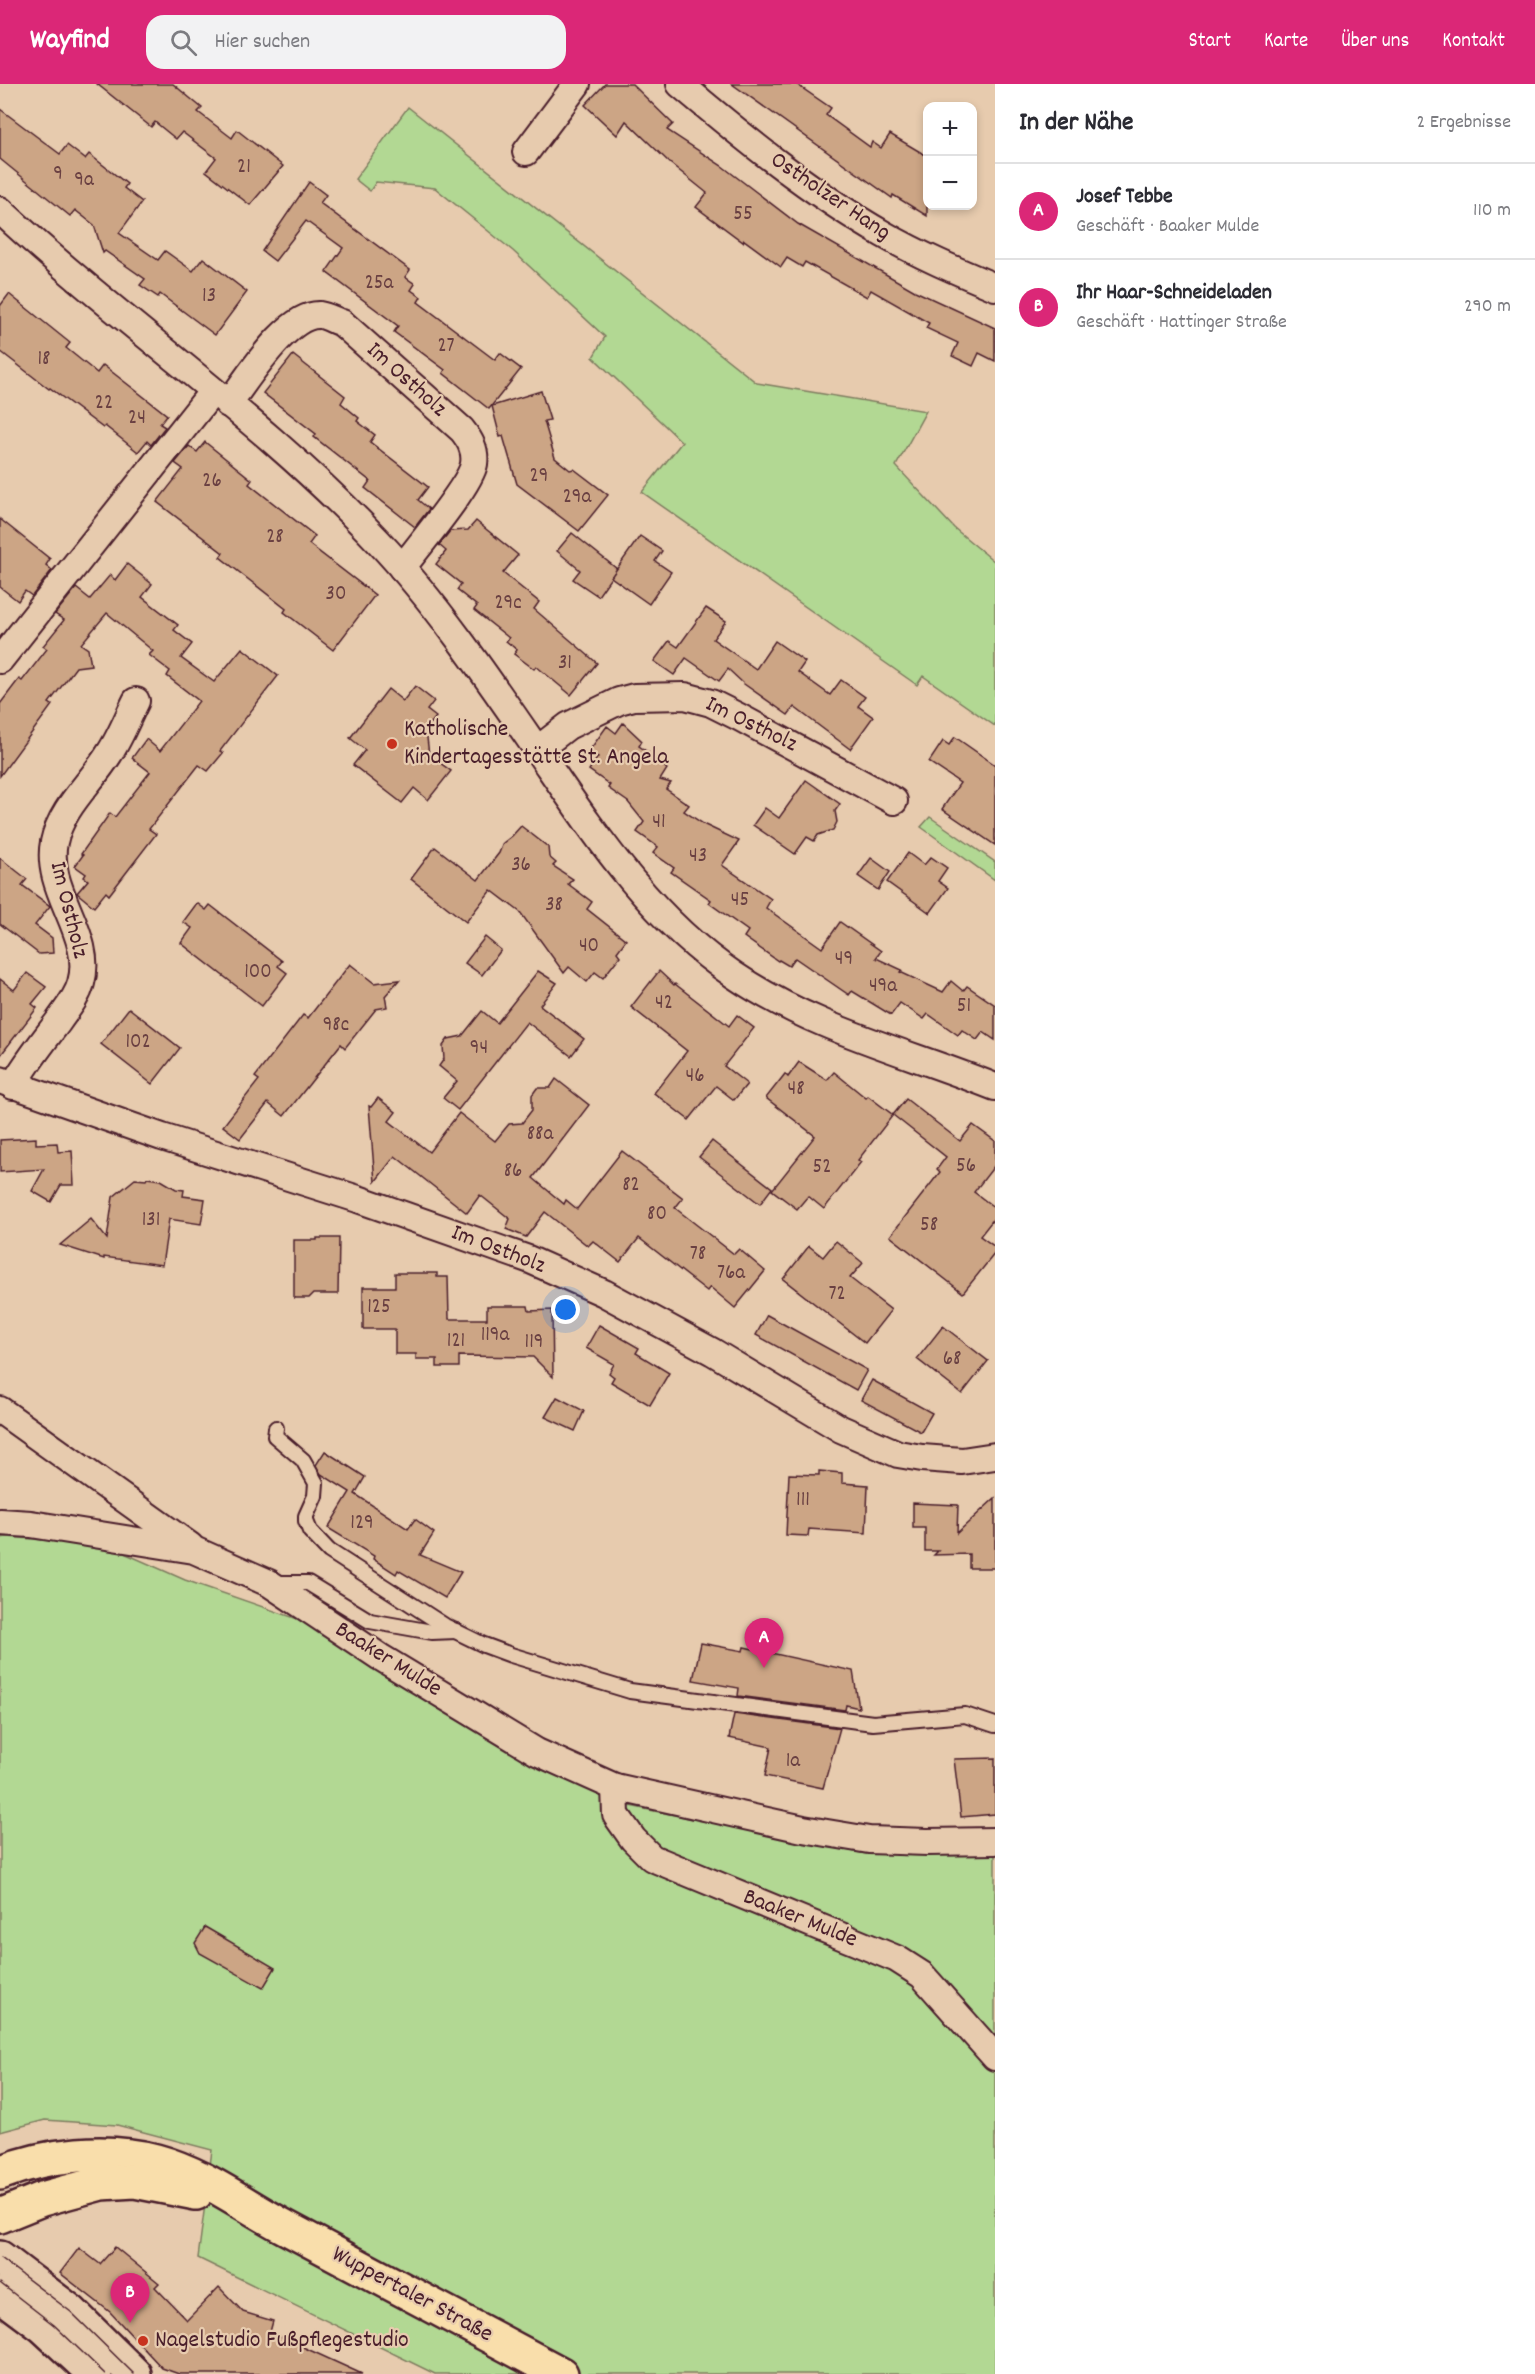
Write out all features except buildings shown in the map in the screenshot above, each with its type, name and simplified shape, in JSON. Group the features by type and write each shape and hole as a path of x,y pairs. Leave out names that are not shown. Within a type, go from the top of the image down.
{"main road":[{"name":"Wuppertaler Straße","path":"0,2173 59,2157 122,2155 154,2161 183,2170 213,2183 263,2215 561,2374"},
{"name":"Wuppertaler Straße","path":"4,2214 42,2199 101,2183 135,2181 192,2191 263,2215"}],"street":[{"path":"526,152 577,84"},
{"name":"Ostholzer Hang","path":"680,84 798,179 839,207 893,239 950,268 995,286"},
{"path":"3,219 220,397 334,498 402,568 471,655 599,839 632,880 681,933 733,975 807,1018 995,1087"},
{"name":"Im Ostholz","path":"0,660 220,397 285,332 304,318 321,315 342,323 462,430 471,442 474,456 471,475 402,568"},
{"name":"Im Ostholz","path":"537,750 568,726 619,701 634,697 685,696 711,703 739,717 894,801"},
{"name":"Im Ostholz","path":"136,701 110,753 61,820 54,843 53,862 58,886 80,946 84,966 81,984 71,1004 7,1083 162,1137 358,1199 528,1259 604,1293 713,1352 841,1429 898,1454 962,1461 995,1456"},
{"name":"Baaker Mulde","path":"0,1410 194,1550 269,1583 380,1657 537,1752 615,1787 868,1840 995,1841"},
{"name":"Baaker Mulde","path":"0,1522 31,1524 194,1550"},
{"name":"Baaker Mulde","path":"615,1787 616,1815 633,1839 652,1858 897,1959 922,1975 995,2057"},
{"path":"0,2258 71,2312 134,2374"},
{"path":"0,2294 43,2326 94,2374"}],"lane":[{"path":"276,1428 274,1436 303,1460 316,1483 315,1496 306,1516 310,1532 329,1551 445,1626 484,1645 630,1691 873,1724 965,1715 995,1725"},
{"path":"269,1583 308,1583 370,1621 432,1632 458,1631"}],"green space":[{"path":"408,107 757,383 926,411 896,466 954,528 995,562 995,726 923,676 917,685 642,492 682,442 593,357 605,337 513,251 435,188 376,182 370,191 355,179"},
{"path":"930,817 995,862 995,880 921,827"},
{"path":"0,1538 106,1545 185,1580 315,1625 620,1804 866,1854 995,1844 995,2374 435,2374 198,2258 212,2150 117,2125 45,2120 0,2132"}],"tram line":[{"path":"0,2258 71,2312 134,2374"},
{"path":"0,2283 54,2325 105,2374"}],"place":[{"name":"Katholische Kindertagesstätte St. Angela","path":"392,744"},
{"name":"Josef Tebbe","path":"764,1668"},
{"name":"Ihr Haar-Schneideladen","path":"130,2323"},
{"name":"Nagelstudio Fußpflegestudio","path":"143,2341"}]}
